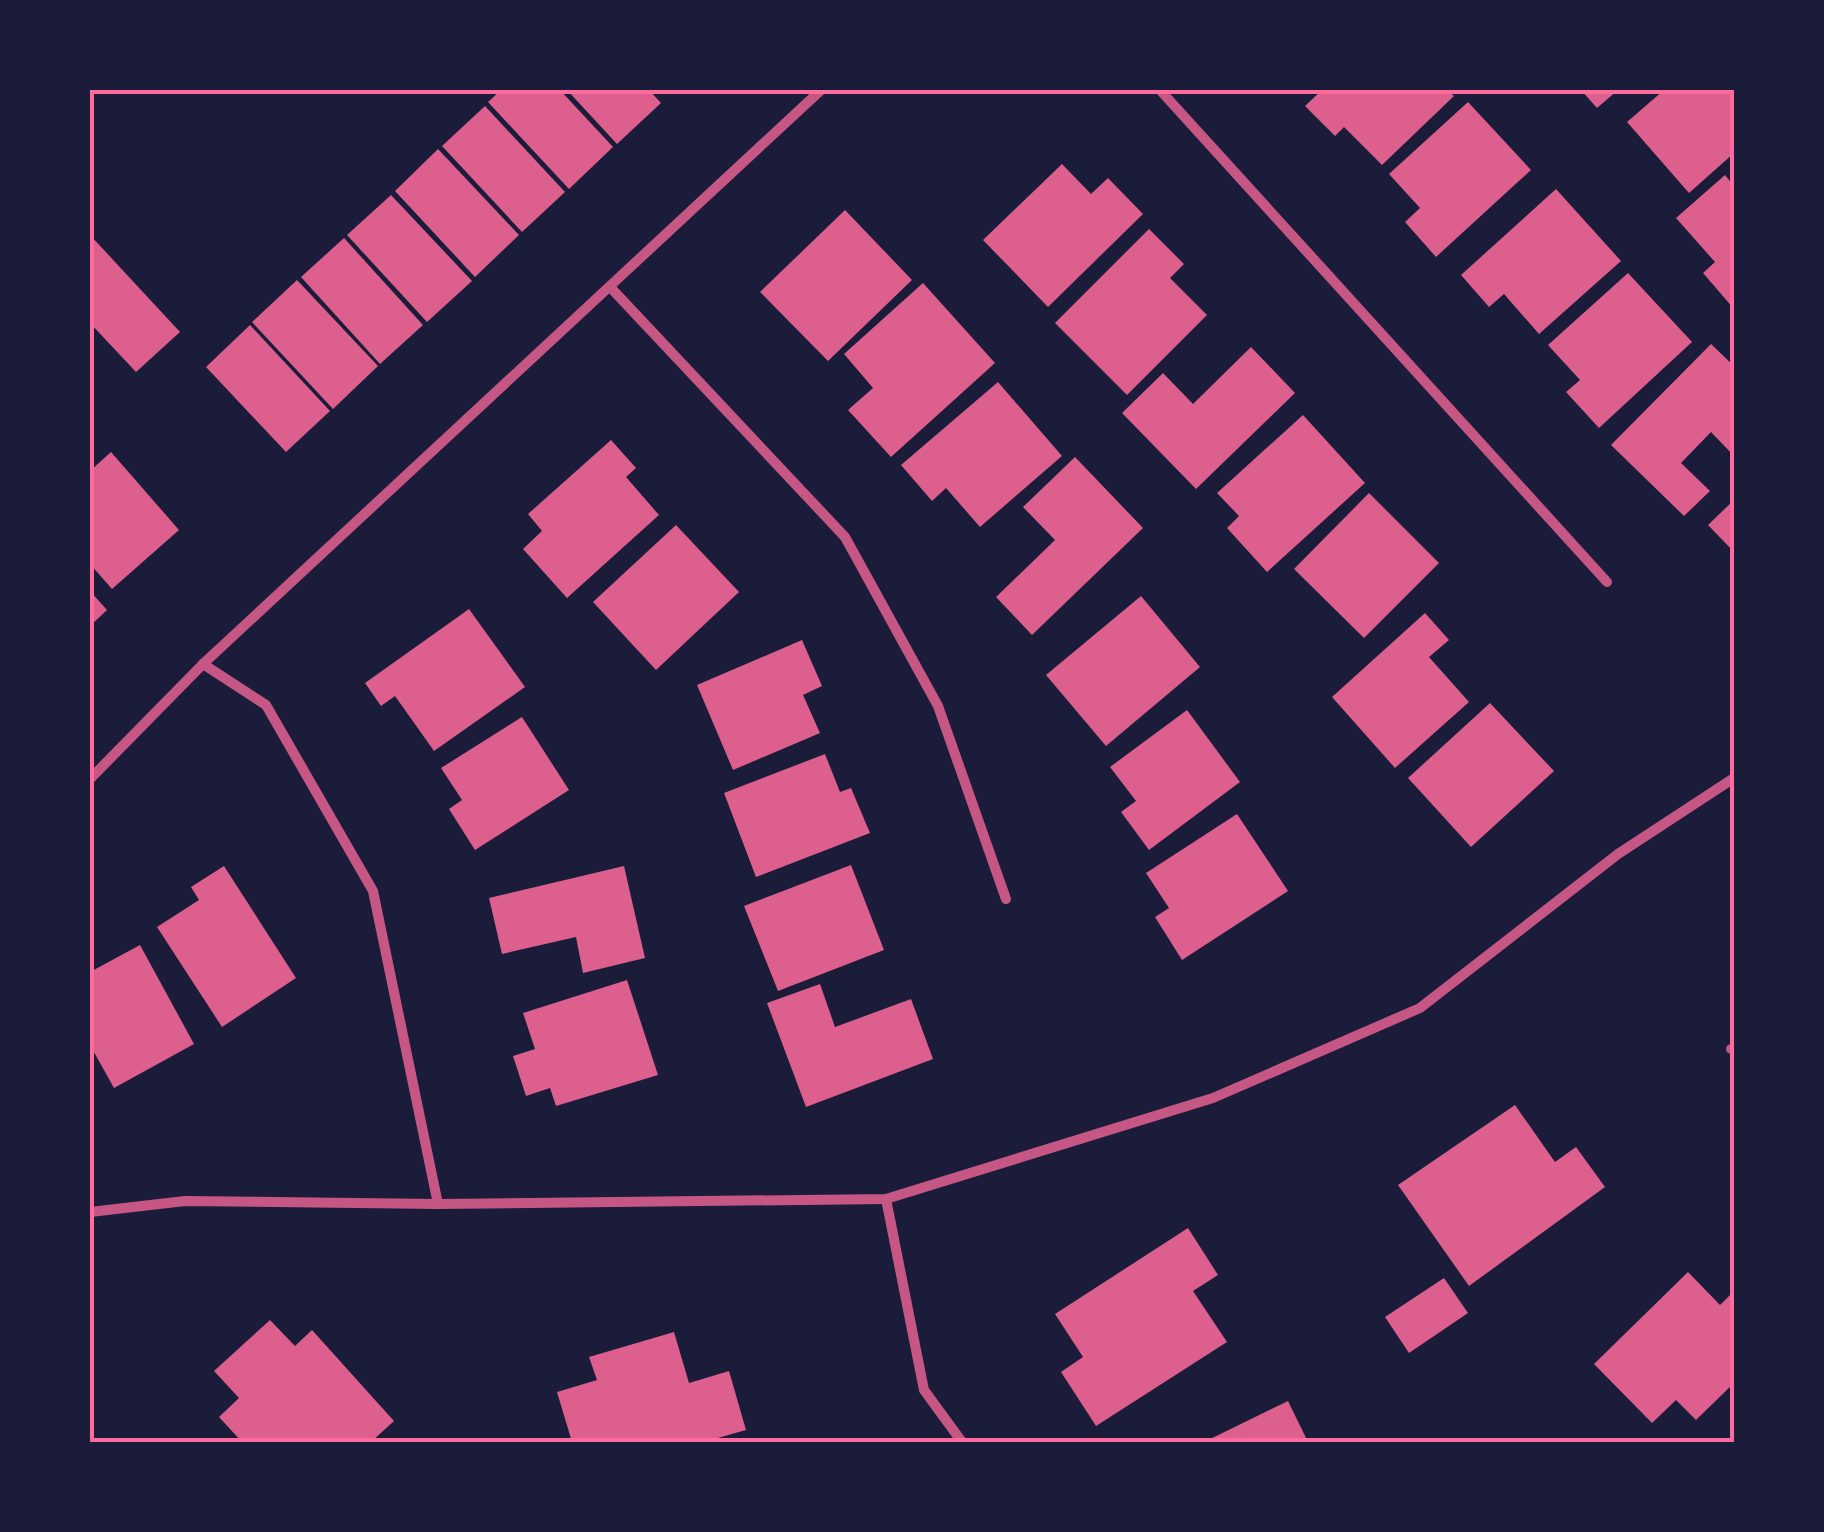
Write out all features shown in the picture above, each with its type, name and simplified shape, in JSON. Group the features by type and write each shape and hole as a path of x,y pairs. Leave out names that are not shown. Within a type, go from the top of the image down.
{"street":[{"path":"90,779 203,664 821,90"},
{"path":"1160,90 1608,582"},
{"path":"611,288 846,537 938,706 1006,900"},
{"path":"203,664 266,705 372,891 438,1204"},
{"path":"90,1212 184,1201 438,1204 886,1199 1214,1098 1420,1008 1618,854 1734,778"},
{"path":"886,1199 924,1390 962,1442"}],"building":[{"path":"501,90 560,90 613,147 569,189 488,102"},
{"path":"567,90 649,90 661,103 617,144"},
{"path":"1322,90 1447,90 1454,96 1382,165 1344,127 1335,136 1305,106"},
{"path":"1581,90 1618,90 1597,108"},
{"path":"1664,90 1731,90 1734,94 1734,153 1689,193 1627,122"},
{"path":"1468,102 1531,170 1436,257 1405,222 1420,208 1389,174"},
{"path":"485,106 565,192 522,232 442,146"},
{"path":"438,149 519,235 475,277 395,191"},
{"path":"1062,164 1091,194 1108,178 1143,214 1048,307 983,240"},
{"path":"1725,175 1734,186 1734,309 1703,273 1715,262 1676,218"},
{"path":"1556,189 1621,261 1539,334 1504,294 1489,307 1461,275"},
{"path":"391,195 472,281 427,322 347,235"},
{"path":"845,210 912,280 828,361 760,292"},
{"path":"1149,229 1184,264 1170,278 1207,315 1127,395 1055,323"},
{"path":"90,235 180,332 136,372 90,323"},
{"path":"344,238 423,325 380,364 301,277"},
{"path":"1628,273 1692,342 1599,428 1566,392 1580,380 1548,345"},
{"path":"297,280 378,366 333,409 252,322"},
{"path":"923,283 995,363 891,457 848,410 873,388 844,354"},
{"path":"250,325 330,411 286,452 206,367"},
{"path":"1711,344 1734,366 1734,456 1711,432 1681,463 1710,491 1684,516 1611,445"},
{"path":"1251,347 1295,393 1196,489 1122,413 1163,373 1193,404"},
{"path":"998,382 1062,456 980,527 946,488 932,501 901,465"},
{"path":"1303,415 1365,483 1267,572 1227,528 1239,516 1217,493"},
{"path":"611,440 636,468 626,477 659,515 567,598 523,549 542,531 528,514"},
{"path":"111,452 179,530 112,589 90,564 90,471"},
{"path":"1075,457 1143,528 1032,635 996,597 1055,540 1023,507"},
{"path":"1369,493 1439,563 1364,638 1294,569"},
{"path":"1734,500 1734,552 1708,525"},
{"path":"676,525 739,592 656,670 593,602"},
{"path":"90,591 107,610 90,626"},
{"path":"1141,596 1200,667 1106,746 1046,675"},
{"path":"469,609 525,687 434,751 395,696 381,706 365,683"},
{"path":"1425,613 1449,640 1429,657 1469,702 1395,768 1332,697"},
{"path":"802,640 822,686 803,695 820,733 733,770 697,685"},
{"path":"1490,703 1554,771 1471,847 1408,778"},
{"path":"1187,710 1240,782 1149,850 1121,812 1136,801 1110,767"},
{"path":"522,717 569,790 475,850 449,809 462,800 441,768"},
{"path":"825,754 840,792 851,788 870,833 756,877 724,793"},
{"path":"1237,814 1288,891 1182,960 1155,917 1169,908 1146,873"},
{"path":"851,865 884,950 778,991 744,906"},
{"path":"224,866 296,978 222,1027 157,927 199,900 191,887"},
{"path":"624,866 645,958 583,973 576,937 502,954 489,898"},
{"path":"140,945 194,1044 114,1088 90,1045 90,972"},
{"path":"627,980 658,1075 556,1106 550,1088 526,1096 513,1056 535,1049 523,1013"},
{"path":"820,984 835,1027 911,999 933,1059 806,1107 767,1003"},
{"path":"1515,1105 1555,1162 1576,1147 1605,1187 1469,1286 1398,1185"},
{"path":"1188,1228 1218,1275 1193,1291 1227,1342 1096,1426 1061,1372 1083,1357 1055,1314"},
{"path":"1688,1272 1720,1305 1734,1291 1734,1383 1696,1420 1676,1400 1652,1423 1594,1364"},
{"path":"1444,1278 1468,1313 1409,1353 1385,1317"},
{"path":"270,1320 295,1346 312,1330 394,1421 371,1442 242,1442 219,1417 239,1398 214,1371"},
{"path":"674,1332 689,1383 729,1371 746,1430 704,1442 572,1442 557,1392 597,1380 589,1357"},
{"path":"1288,1401 1308,1442 1204,1442"}]}
